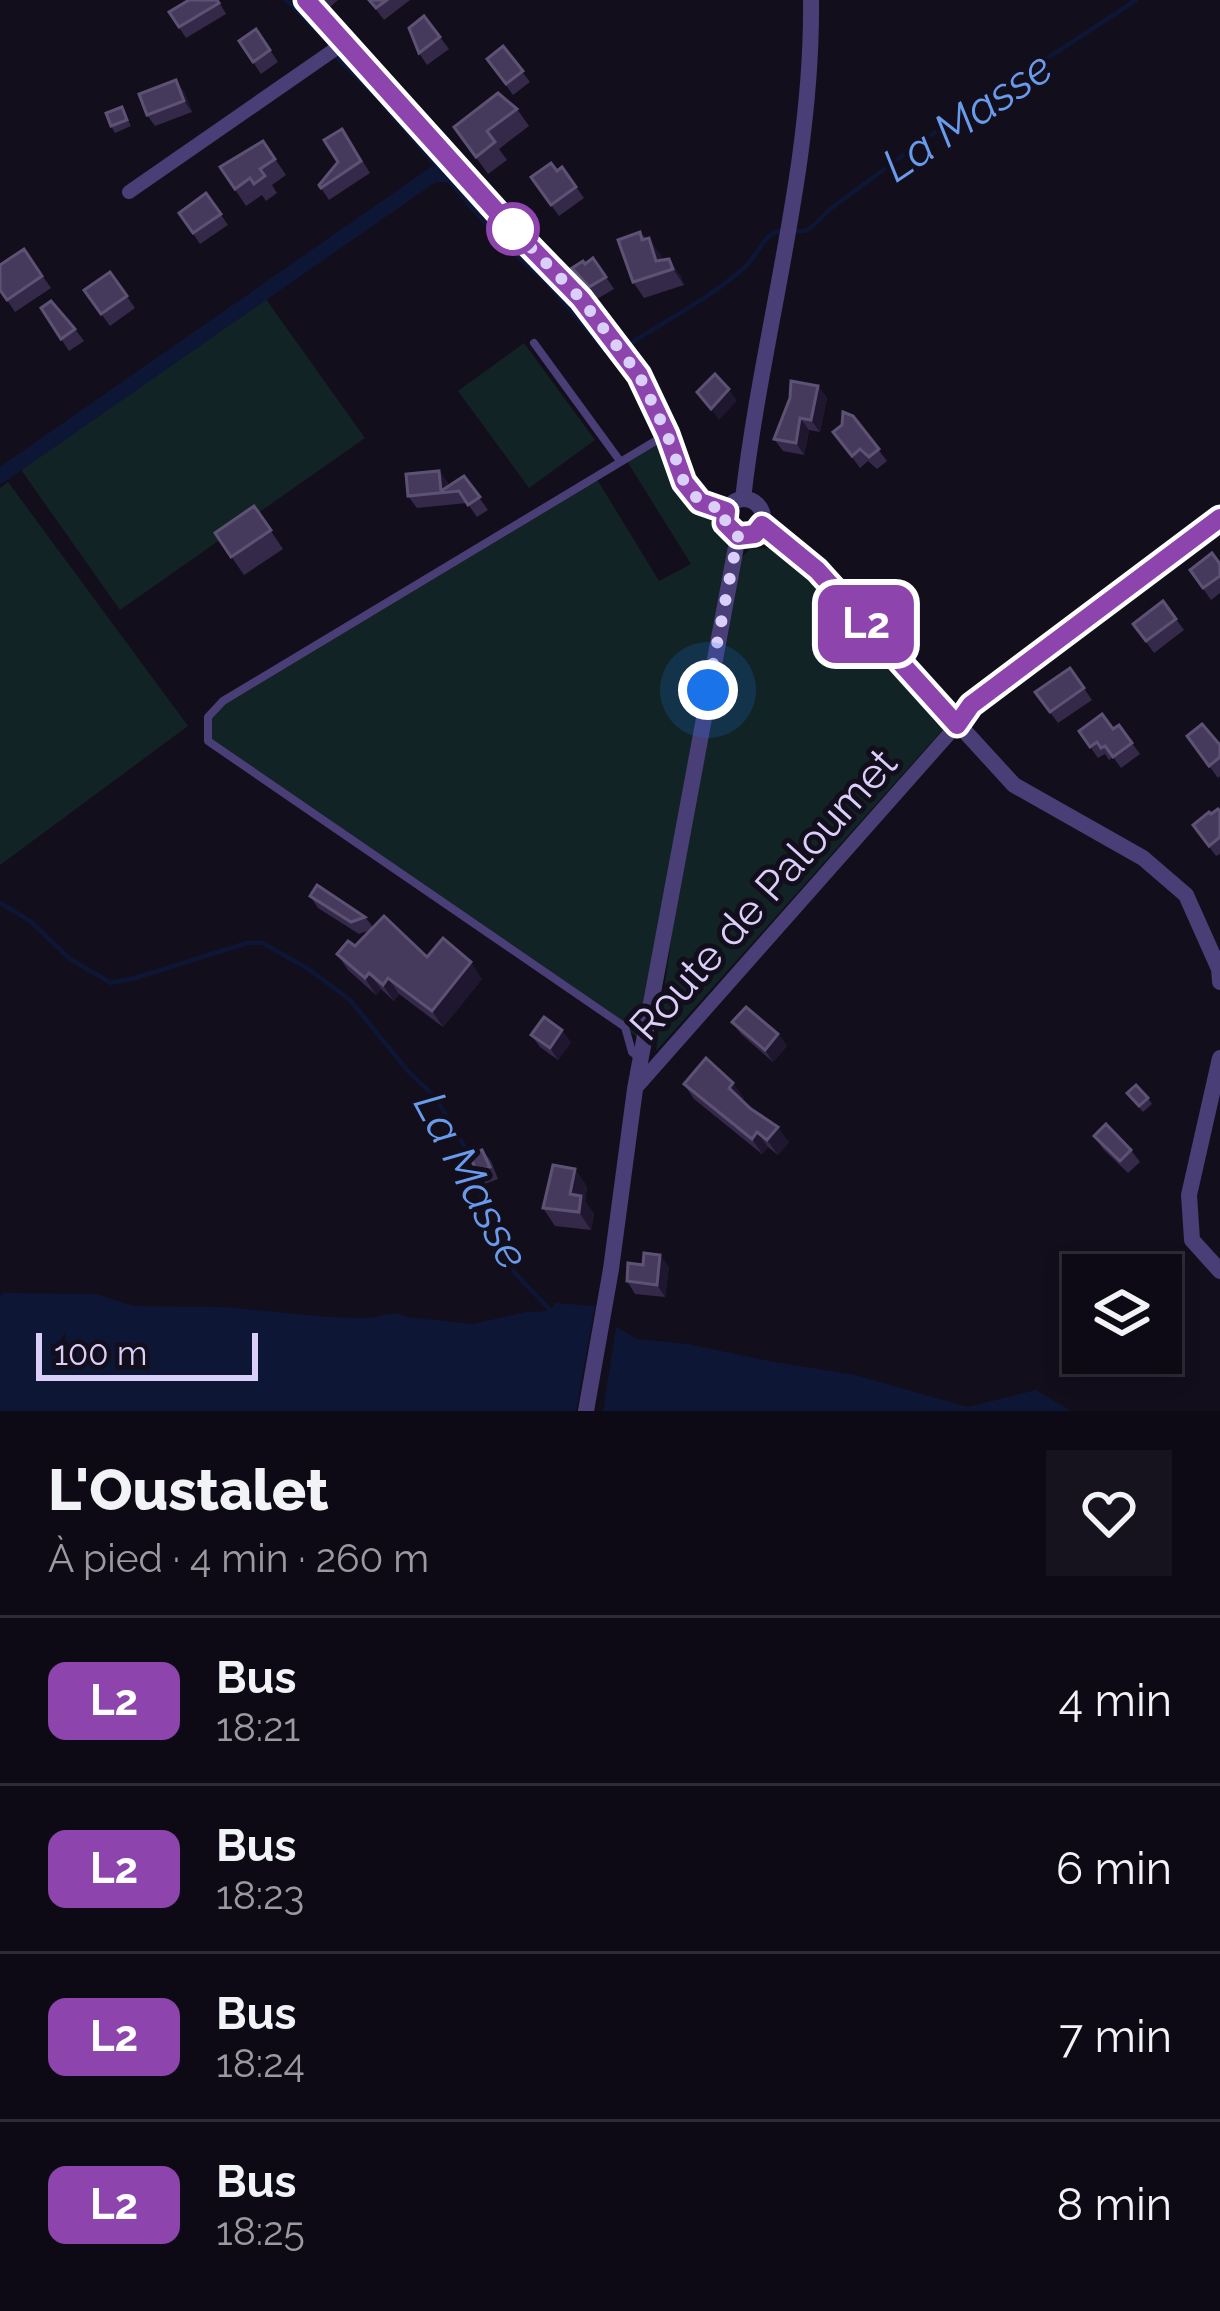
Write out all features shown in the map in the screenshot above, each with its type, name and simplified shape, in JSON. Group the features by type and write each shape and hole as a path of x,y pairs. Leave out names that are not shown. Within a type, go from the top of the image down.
{"street":[{"path":"305,0 581,299 639,375 684,482 700,502 726,511"},
{"path":"743,499 802,150 812,0"},
{"path":"129,192 344,43"},
{"path":"749,500 760,507 764,519 755,534 738,536 725,523 726,511 733,502 749,500"},
{"name":"Route de Paloumet","path":"634,1089 971,705 1220,518"},
{"path":"762,525 817,570 1014,785 1143,858 1186,895 1219,969 1220,982"},
{"path":"586,1411 634,1089 738,536"},
{"path":"1220,1058 1189,1195 1192,1240 1220,1271"}],"lane":[{"path":"534,343 620,461"},
{"path":"641,1059 632,1052 625,1027 208,741 208,717 224,701 667,434"}],"shaded area":[{"path":"263,295 365,438 120,610 19,467"},
{"path":"524,343 595,440 529,488 458,391"},
{"path":"667,434 733,555 643,1041 208,741 208,717 223,701 595,476 659,581 691,564 625,458"},
{"path":"8,482 188,726 0,865 0,488"},
{"path":"771,548 816,579 945,727 656,1051 673,925 740,559 750,549"}],"water":[{"path":"3,1293 97,1294 133,1306 225,1307 326,1317 396,1313 473,1324 548,1311 556,1303 595,1306 576,1411 0,1411"},
{"path":"616,1327 637,1339 855,1375 968,1407 1036,1390 1071,1411 603,1411"}],"building":[{"path":"189,0 219,3 179,27 169,12"},
{"path":"424,16 440,37 419,53 409,28"},
{"path":"256,29 270,50 253,62 239,41"},
{"path":"503,46 523,71 506,84 487,59"},
{"path":"176,80 184,101 147,115 139,94"},
{"path":"498,93 517,109 487,131 495,142 476,157 454,127"},
{"path":"122,107 127,120 111,126 106,113"},
{"path":"342,129 361,161 321,188 338,162 324,140"},
{"path":"263,141 275,159 260,169 265,176 254,184 250,178 235,189 220,167"},
{"path":"551,163 557,171 562,167 576,187 551,205 531,177"},
{"path":"206,193 221,214 193,233 179,213"},
{"path":"640,232 642,240 649,238 656,261 669,259 673,269 633,282 618,240"},
{"path":"24,249 42,276 7,300 0,290 0,265"},
{"path":"593,258 606,277 589,287 572,268"},
{"path":"110,272 127,296 101,314 84,290"},
{"path":"51,301 75,329 61,339 41,308"},
{"path":"715,374 729,389 711,409 697,392"},
{"path":"791,381 818,386 811,420 800,418 796,443 774,439 790,398"},
{"path":"843,412 853,416 879,449 869,457 860,449 852,456 833,432 842,425"},
{"path":"439,471 441,491 464,476 480,497 468,505 459,491 408,496 406,474"},
{"path":"254,506 271,530 231,557 215,533"},
{"path":"1212,553 1220,564 1220,576 1203,588 1190,570"},
{"path":"1163,601 1176,619 1146,641 1133,624"},
{"path":"1070,668 1084,688 1050,712 1035,692"},
{"path":"1102,714 1113,729 1119,725 1132,743 1113,757 1097,742 1090,747 1079,731"},
{"path":"1202,724 1220,745 1220,757 1209,766 1187,736"},
{"path":"1218,809 1220,837 1209,846 1193,825"},
{"path":"317,885 365,917 351,922 310,896"},
{"path":"384,916 427,957 443,938 471,962 432,1011 388,978 383,985 369,973 365,978 337,954 348,941 355,946"},
{"path":"746,1007 778,1034 765,1050 732,1022"},
{"path":"544,1017 562,1030 550,1048 531,1035"},
{"path":"706,1058 733,1083 729,1088 778,1127 767,1140 757,1132 752,1139 684,1084"},
{"path":"1136,1085 1148,1098 1139,1106 1127,1093"},
{"path":"1106,1124 1131,1150 1120,1161 1094,1136"},
{"path":"482,1150 490,1167 477,1172 469,1155"},
{"path":"553,1165 575,1169 570,1194 581,1196 579,1212 543,1208"},
{"path":"644,1253 660,1255 657,1285 627,1281 628,1263 643,1265"}],"waterway":[{"name":"La Masse","path":"286,0 498,238 547,283 605,350 610,349"},
{"name":"La Masse","path":"798,231 814,225 938,130 1136,0"},
{"path":"0,476 434,174 446,175"},
{"name":"La Masse","path":"621,346 720,287 745,267 767,239 784,230"},
{"name":"La Masse","path":"0,903 30,921 70,959 111,983 247,943 263,943 310,970 350,1000 435,1097 463,1144 515,1273 551,1311"}],"bus line":[{"name":"L2","path":"306,0 581,299 639,375 684,482 700,502 726,511 725,523 738,536 755,534 762,525 817,570 957,725 971,705 1220,518"}],"route":[{"path":"513,229 507,223 581,299 639,375 684,482 700,502 726,511 725,523 738,536 708,690"}]}
